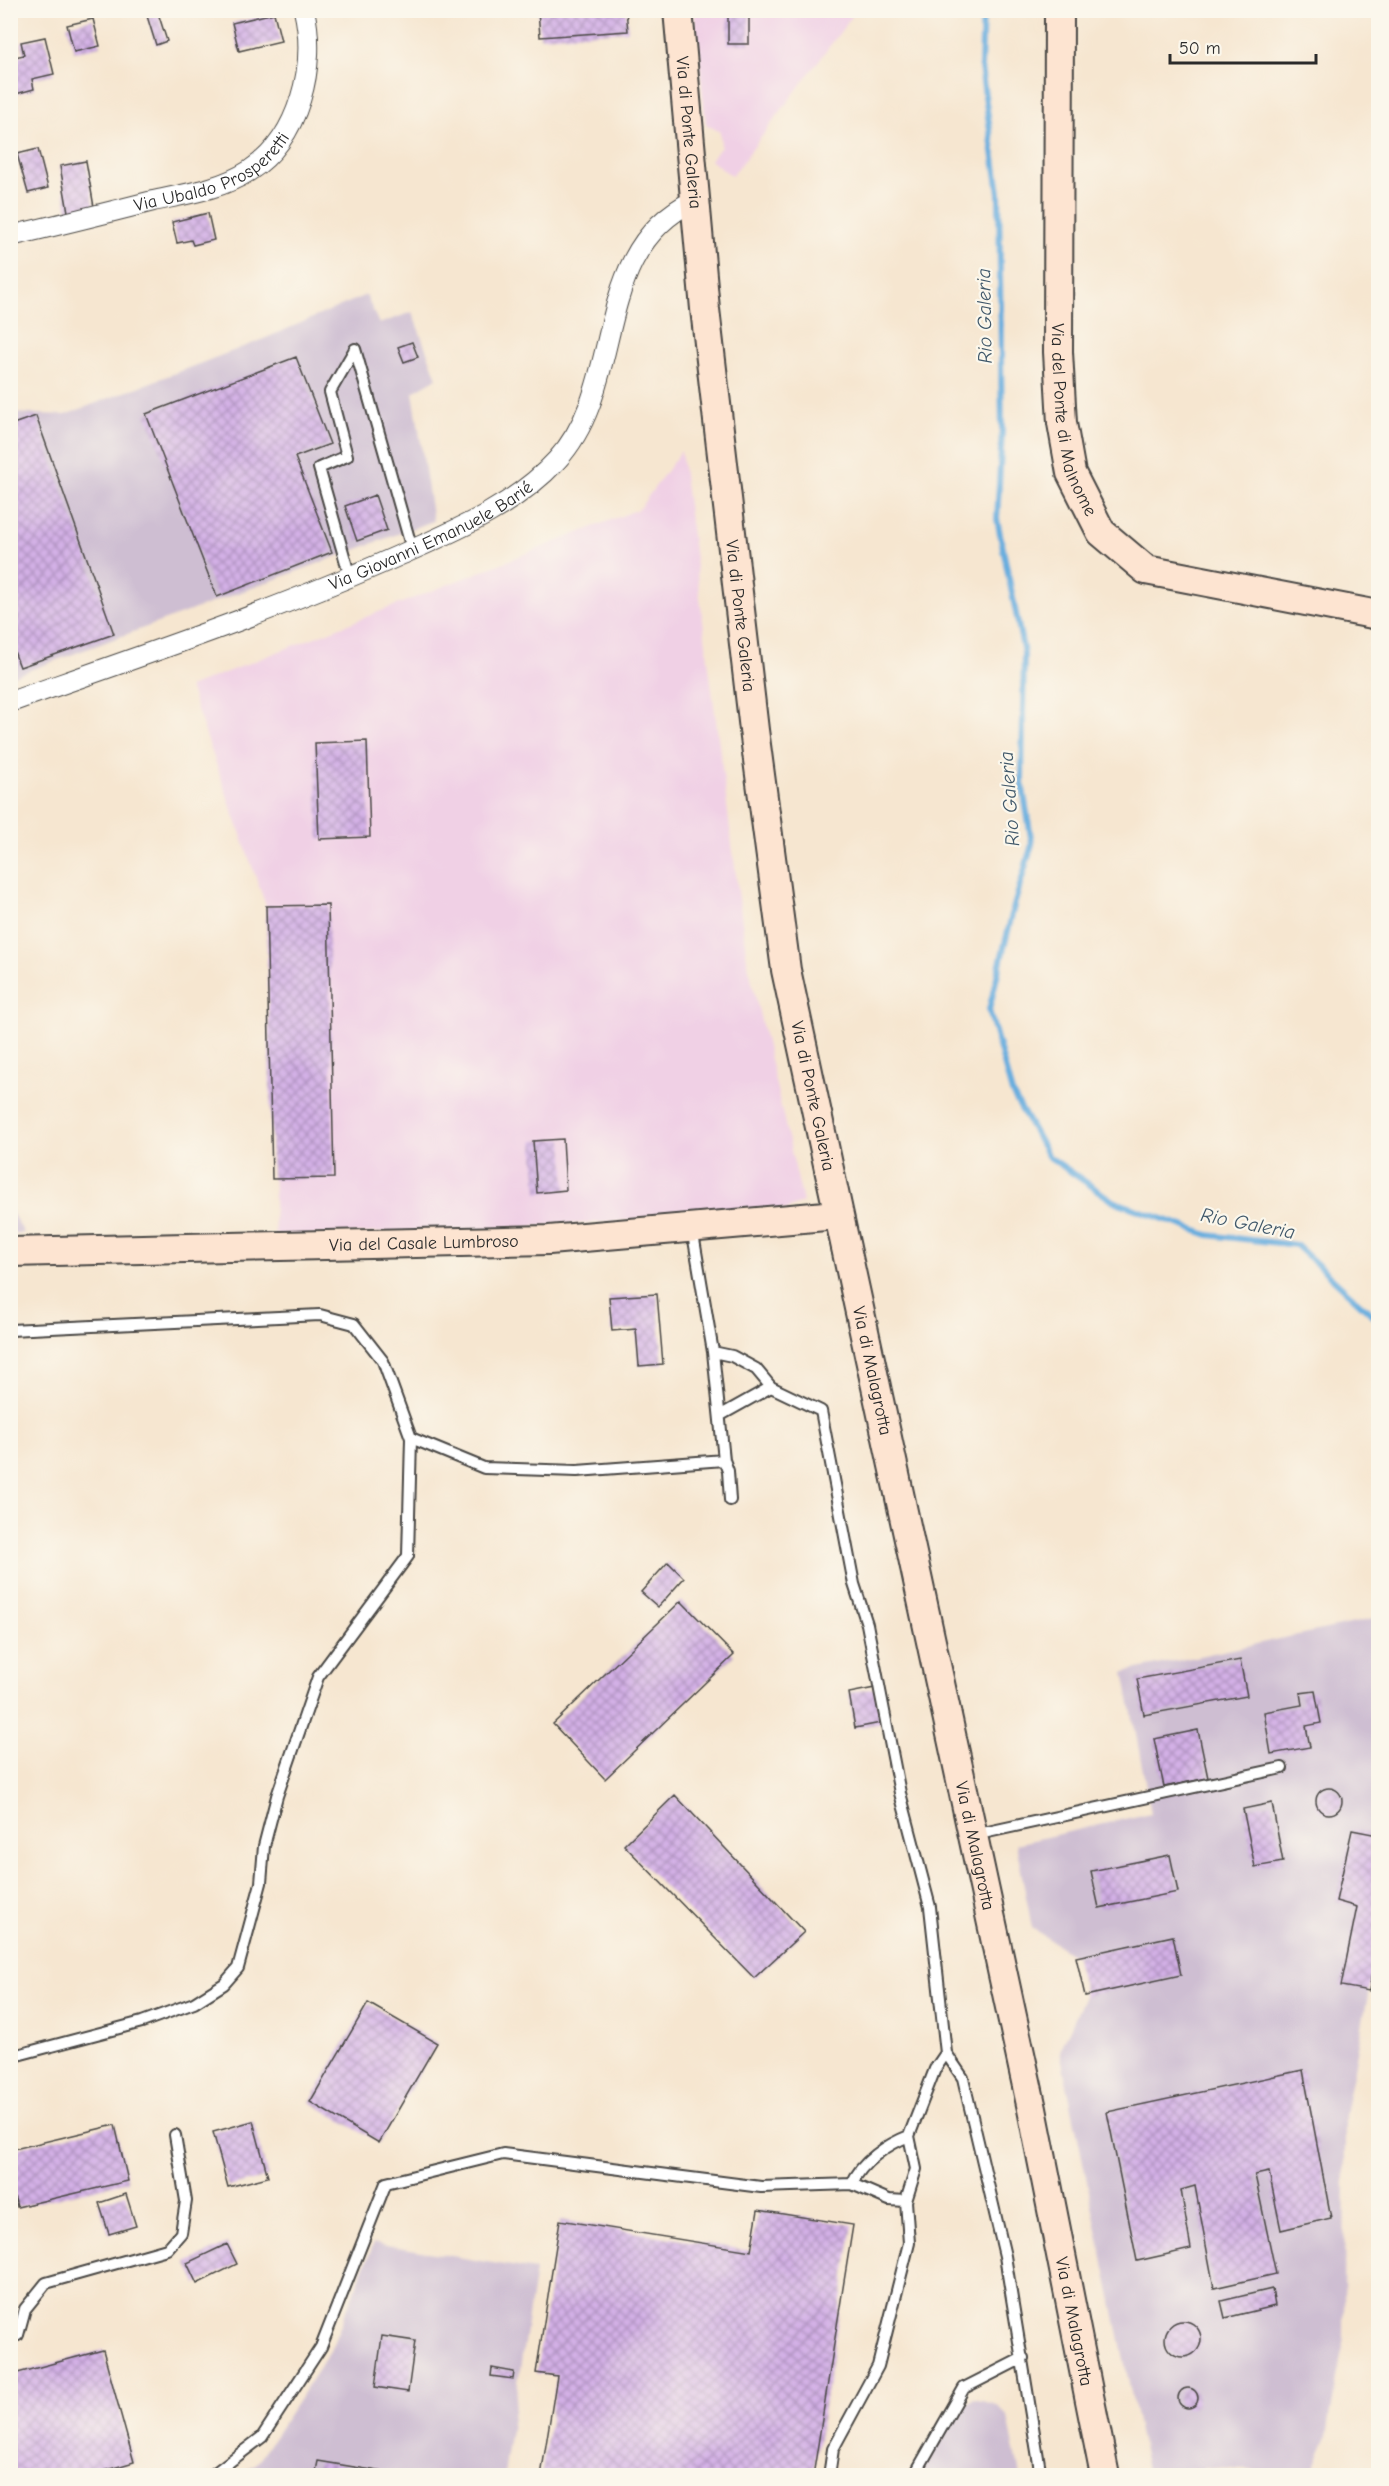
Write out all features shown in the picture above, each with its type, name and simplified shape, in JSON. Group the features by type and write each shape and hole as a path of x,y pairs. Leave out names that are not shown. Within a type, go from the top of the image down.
{"main road":[{"name":"Via di Ponte Galeria","path":"678,10 695,200 754,730 786,970 837,1215"},
{"name":"Via del Ponte di Malnome","path":"1059,10 1058,352 1062,423 1071,473 1101,532 1146,570 1378,615"},
{"name":"Via del Casale Lumbroso","path":"10,1252 540,1240 837,1215"},
{"name":"Via di Malagrotta","path":"837,1215 1032,2109 1105,2475"}],"street":[{"name":"Via Ubaldo Prosperetti","path":"10,236 212,187 253,168 285,132 303,89 308,66 309,40 304,10"},
{"name":"Via Giovanni Emanuele Barié","path":"10,702 280,606 350,577 493,511 528,487 559,458 576,434 592,400 616,299 632,261 655,227 675,210 695,200"}],"lane":[{"path":"350,577 319,468 347,456 330,392 355,350 412,549"},
{"path":"692,1228 721,1415 730,1500"},
{"path":"10,1330 320,1315 354,1324 383,1361 411,1437 408,1556 318,1677 277,1796 264,1846 261,1883 238,1968 224,1984 194,2002 142,2022 10,2057"},
{"path":"712,1352 732,1356 756,1369 771,1387 821,1412 854,1584 867,1624 900,1793 930,1907 946,2054 963,2078 1005,2256 1041,2475"},
{"path":"721,1415 771,1387"},
{"path":"411,1437 484,1468 577,1471 724,1460"},
{"path":"973,1835 1282,1768"},
{"path":"829,2475 833,2449 878,2366 909,2243 906,2201 916,2169 909,2136 935,2069 946,2054"},
{"path":"10,2338 18,2335 25,2309 46,2283 167,2249 182,2233 186,2201 175,2135"},
{"path":"852,2184 856,2173 894,2142 909,2136"},
{"path":"212,2475 262,2437 321,2347 386,2183 503,2154 761,2187 852,2184 889,2200 906,2201"},
{"path":"914,2475 964,2388 1023,2358"}],"shaded area":[{"path":"694,11 856,11 732,176 710,160 721,147 720,132 706,124"},
{"path":"366,295 379,324 412,312 437,378 413,392 433,521 11,677 11,413 65,415 259,341"},
{"path":"681,451 747,960 803,1202 786,1210 495,1229 275,1236 266,906 189,687 639,509"},
{"path":"11,1211 24,1233 11,1234"},
{"path":"1378,1618 1378,1943 1345,2115 1344,2337 1326,2441 1311,2475 1203,2467 1204,2473 1148,2475 1060,2051 1085,1995 1076,1957 1032,1928 1016,1844 1151,1813 1124,1672"},
{"path":"374,2243 535,2270 504,2475 237,2476 257,2463 330,2351"},
{"path":"974,2399 997,2405 1008,2417 1020,2475 918,2476 949,2415"}],"building":[{"path":"538,10 626,10 628,31 540,37"},
{"path":"728,10 749,10 749,44 728,44"},
{"path":"158,13 167,41 156,45 147,16"},
{"path":"274,13 281,41 239,51 232,23"},
{"path":"93,19 100,46 74,52 67,25"},
{"path":"45,37 54,74 32,79 34,89 12,95 10,58 24,55 21,42"},
{"path":"38,149 48,188 28,193 17,154"},
{"path":"86,161 94,207 68,212 60,166"},
{"path":"208,213 214,240 193,245 191,240 177,243 172,222"},
{"path":"412,342 418,357 404,362 398,347"},
{"path":"296,357 330,444 295,457 332,552 217,597 146,414"},
{"path":"36,416 114,634 20,667 10,641 10,425"},
{"path":"375,495 387,530 357,541 345,506"},
{"path":"367,741 370,837 319,839 315,743"},
{"path":"328,905 334,1178 272,1179 266,906"},
{"path":"563,1139 566,1190 537,1193 533,1141"},
{"path":"657,1294 663,1364 639,1366 636,1329 612,1331 609,1297"},
{"path":"668,1562 684,1578 658,1607 641,1592"},
{"path":"681,1601 734,1655 605,1779 553,1724"},
{"path":"1240,1660 1247,1696 1144,1715 1137,1679"},
{"path":"875,1688 881,1723 855,1728 849,1693"},
{"path":"1315,1691 1321,1723 1306,1726 1310,1747 1271,1754 1264,1712 1302,1705 1300,1693"},
{"path":"1198,1730 1208,1778 1164,1787 1154,1739"},
{"path":"1329,1788 1338,1792 1342,1801 1338,1810 1329,1814 1320,1810 1316,1801 1320,1792"},
{"path":"675,1795 804,1932 754,1978 624,1845"},
{"path":"1272,1803 1283,1862 1255,1867 1243,1809"},
{"path":"1352,1830 1378,1835 1378,1938 1369,1991 1341,1986 1357,1907 1336,1901"},
{"path":"1170,1855 1178,1892 1099,1908 1091,1871"},
{"path":"1173,1936 1181,1975 1085,1996 1076,1957"},
{"path":"368,2003 437,2043 379,2143 310,2102"},
{"path":"1303,2070 1331,2218 1281,2230 1269,2172 1255,2175 1276,2274 1214,2288 1195,2186 1181,2190 1191,2249 1137,2261 1107,2112"},
{"path":"253,2121 268,2177 228,2187 213,2132"},
{"path":"115,2125 128,2181 17,2207 10,2179 10,2150"},
{"path":"126,2194 136,2226 109,2234 99,2203"},
{"path":"758,2210 853,2225 813,2476 541,2476 557,2376 536,2373 560,2220 751,2251"},
{"path":"227,2244 237,2264 197,2284 187,2263"},
{"path":"1272,2289 1275,2306 1225,2318 1221,2301"},
{"path":"1183,2321 1196,2326 1201,2339 1196,2352 1183,2357 1170,2352 1165,2339 1170,2326"},
{"path":"382,2336 415,2341 408,2392 375,2387"},
{"path":"103,2350 134,2462 86,2476 10,2476 10,2375"},
{"path":"492,2368 514,2372 513,2379 491,2376"},
{"path":"1184,2388 1192,2388 1198,2394 1198,2402 1192,2408 1184,2408 1178,2402 1178,2394"},
{"path":"318,2461 396,2474 396,2476 315,2476"}],"waterway":[{"name":"Rio Galeria","path":"983,10 981,67 999,193 1002,432 997,519 1024,653 1022,782 1032,844 1014,906 989,1010 1012,1093 1048,1156 1113,1201 1208,1235 1296,1245 1378,1320"}]}
